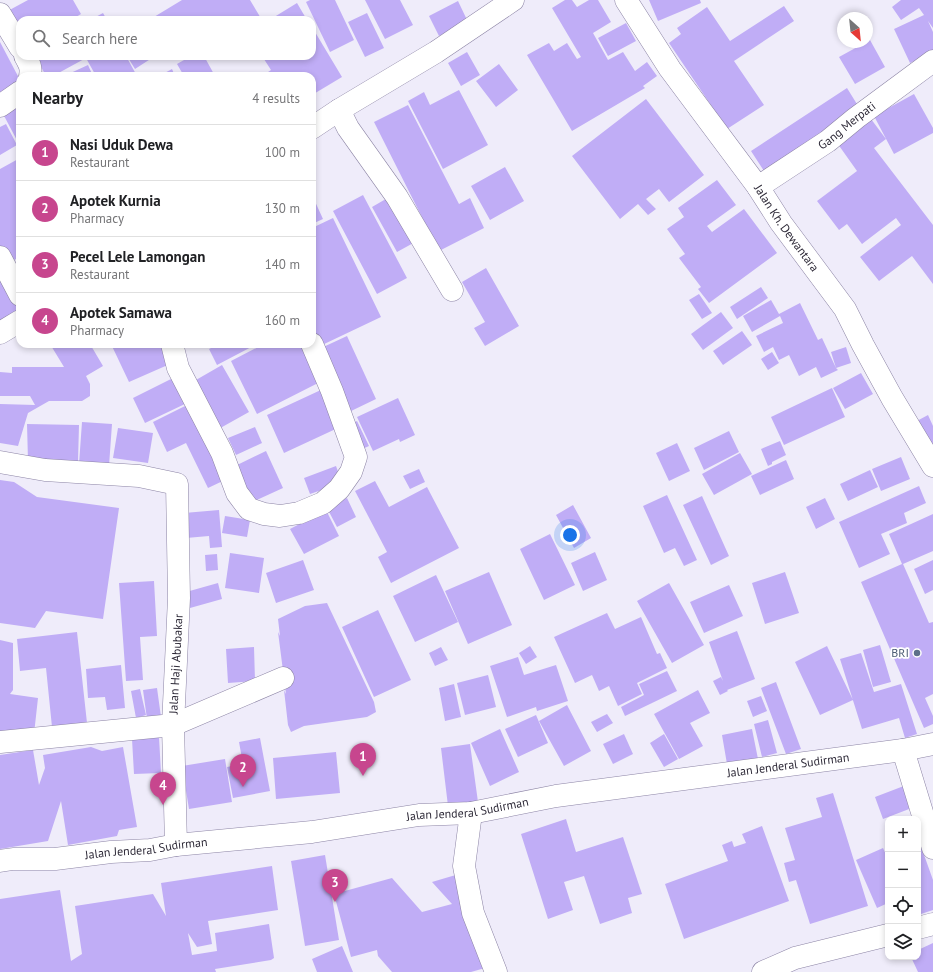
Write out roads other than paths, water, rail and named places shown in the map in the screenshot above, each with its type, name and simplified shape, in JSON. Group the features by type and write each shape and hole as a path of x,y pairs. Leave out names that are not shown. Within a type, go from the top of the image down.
{"main road":[{"path":"316,125 436,52 513,0"},
{"name":"Jalan Kh. Dewantara","path":"626,0 670,69 758,187 781,223 845,309 862,345 933,466"},
{"path":"0,14 16,40"},
{"path":"28,60 31,65 31,72"},
{"name":"Gang Merpati","path":"758,187 828,141 856,118 933,61"},
{"path":"0,106 16,95"},
{"path":"339,110 348,128 397,197 452,290"},
{"path":"0,257 16,287"},
{"path":"0,333 16,323"},
{"path":"173,348 178,368 222,453 237,493 249,508 264,514 280,516 300,513 323,502 339,489 351,472 355,463 356,457 332,391 314,348"},
{"name":"Jalan Haji Abubakar","path":"0,462 45,470 139,476 177,484 179,598 173,725 176,845"},
{"path":"0,742 173,725 283,678"},
{"name":"Jalan Jenderal Sudirman","path":"0,861 13,859 56,859 111,852 150,850 176,845 312,832 419,815 470,813 556,796 903,750 933,744"},
{"path":"903,750 933,848"},
{"path":"470,813 464,866 473,913 496,972"},
{"path":"921,927 933,924"},
{"path":"764,972 795,965 885,936"}],"place":[{"name":"BRI","path":"917,653"},
{"name":"Nasi Uduk Dewa","path":"363,776"},
{"name":"Apotek Kurnia","path":"243,787"},
{"name":"Apotek Samawa","path":"163,805"},
{"name":"Pecel Lele Lamongan","path":"335,902"}]}
